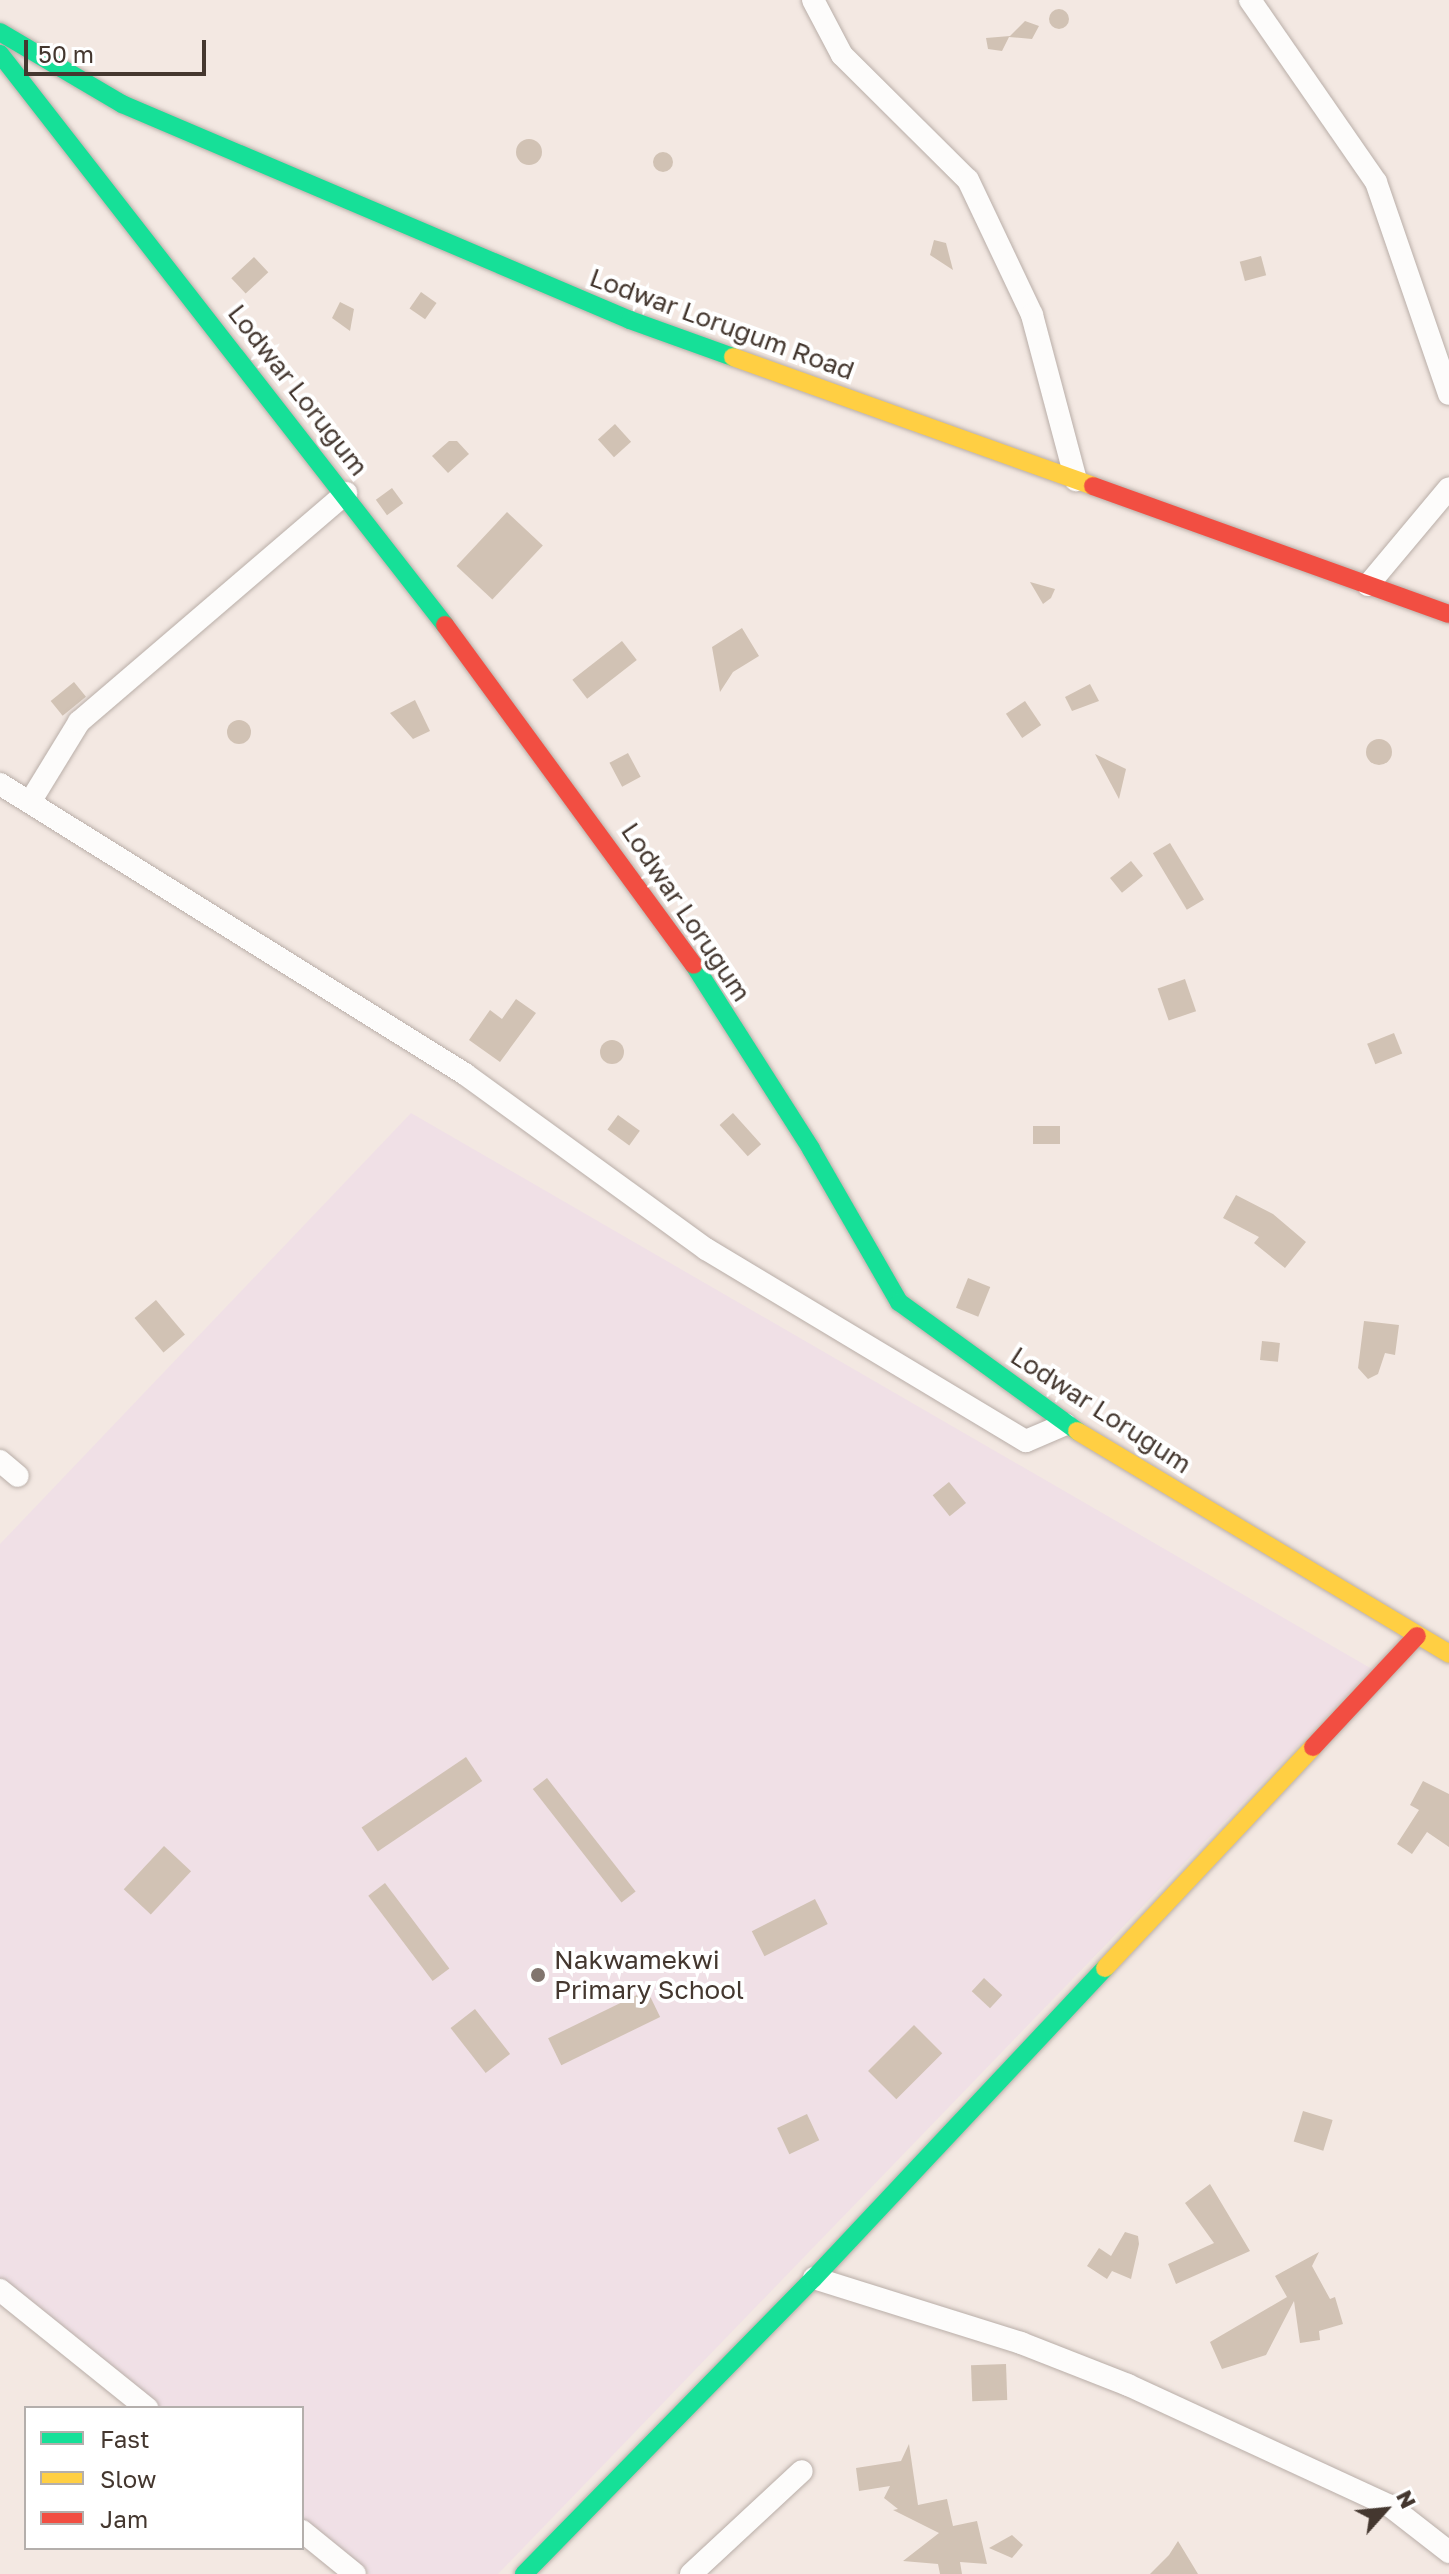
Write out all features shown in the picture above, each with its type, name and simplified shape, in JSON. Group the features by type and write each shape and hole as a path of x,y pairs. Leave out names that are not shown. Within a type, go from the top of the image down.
{"street":[{"path":"813,0 842,55 968,180 1032,315 1076,480"},
{"path":"1250,0 1376,182 1449,394"},
{"name":"Lodwar Lorugum Road","path":"0,32 122,104 600,308 1449,614"},
{"name":"Lodwar Lorugum","path":"0,54 346,493 662,915 811,1149 899,1302 1066,1424 1449,1654"},
{"path":"1368,585 1449,488"},
{"path":"30,802 79,722 346,493"},
{"path":"0,784 465,1074 732,1265 1026,1441 1066,1424"},
{"path":"0,1461 18,1476"},
{"path":"524,2574 814,2278 1417,1636"},
{"path":"814,2278 1021,2343 1128,2385 1390,2506 1449,2552"},
{"path":"0,2290 145,2406"},
{"path":"691,2574 802,2471"},
{"path":"304,2533 355,2574"}],"shaded area":[{"name":"Nakwamekwi Primary School","path":"411,1113 1372,1669 498,2574 370,2574 304,2523 304,2406 157,2406 0,2282 0,1544"}],"building":[{"path":"1059,9 1066,12 1069,19 1066,26 1059,29 1052,26 1049,19 1052,12"},
{"path":"1025,21 1039,26 1032,39 1009,37 1002,51 988,49 986,38 1010,36"},
{"path":"529,139 538,143 542,152 538,161 529,165 520,161 516,152 520,143"},
{"path":"663,152 670,155 673,162 670,169 663,172 656,169 653,162 656,155"},
{"path":"934,240 946,243 953,270 930,255"},
{"path":"1261,256 1266,275 1245,281 1240,262"},
{"path":"254,257 268,272 246,294 231,278"},
{"path":"421,292 437,303 425,319 410,308"},
{"path":"340,302 354,309 350,331 332,318"},
{"path":"615,424 631,442 614,457 598,439"},
{"path":"449,441 457,441 469,454 448,473 432,456"},
{"path":"392,488 403,503 387,515 376,500"},
{"path":"507,512 543,545 492,600 457,566"},
{"path":"1030,582 1055,589 1051,598 1043,604"},
{"path":"742,628 759,656 733,672 720,692 712,647"},
{"path":"622,641 637,660 587,699 572,680"},
{"path":"74,682 86,697 63,716 51,701"},
{"path":"1090,684 1099,701 1072,711 1065,697"},
{"path":"415,700 430,731 413,739 390,713"},
{"path":"1025,701 1041,725 1022,738 1006,714"},
{"path":"239,720 248,723 251,732 248,741 239,744 230,741 227,732 230,723"},
{"path":"1379,739 1388,743 1392,752 1388,761 1379,765 1370,761 1366,752 1370,743"},
{"path":"628,753 641,777 622,787 609,763"},
{"path":"1095,754 1126,769 1119,799"},
{"path":"1170,843 1204,900 1187,910 1153,853"},
{"path":"1131,861 1143,876 1122,893 1110,878"},
{"path":"1185,979 1196,1011 1169,1021 1158,988"},
{"path":"516,999 536,1013 500,1062 469,1040 490,1010 502,1019"},
{"path":"1394,1033 1402,1053 1375,1064 1367,1044"},
{"path":"612,1040 623,1047 624,1052 617,1063 612,1064 601,1057 600,1052 607,1041"},
{"path":"733,1113 761,1144 748,1156 720,1125"},
{"path":"618,1115 640,1131 629,1145 607,1130"},
{"path":"1033,1126 1060,1126 1060,1144 1033,1144"},
{"path":"1236,1195 1273,1214 1306,1242 1285,1268 1254,1243 1259,1237 1223,1218"},
{"path":"968,1278 990,1287 978,1317 956,1308"},
{"path":"156,1300 185,1334 163,1352 135,1318"},
{"path":"1364,1321 1399,1325 1395,1355 1385,1353 1378,1374 1368,1379 1358,1368"},
{"path":"1262,1341 1280,1343 1278,1362 1260,1360"},
{"path":"949,1482 966,1503 950,1516 933,1495"},
{"path":"466,1757 482,1781 378,1852 362,1827"},
{"path":"547,1778 636,1891 621,1903 533,1789"},
{"path":"1423,1781 1449,1794 1449,1847 1427,1832 1412,1854 1397,1844 1419,1810 1410,1805"},
{"path":"164,1846 191,1871 151,1914 124,1889"},
{"path":"385,1883 449,1968 433,1981 368,1896"},
{"path":"815,1899 828,1924 764,1956 752,1931"},
{"path":"984,1978 1002,1995 990,2008 972,1991"},
{"path":"647,1990 660,2017 561,2065 548,2038"},
{"path":"475,2009 510,2054 486,2073 451,2028"},
{"path":"914,2025 942,2053 896,2099 868,2071"},
{"path":"1303,2111 1333,2120 1323,2151 1294,2142"},
{"path":"807,2114 819,2140 789,2154 777,2128"},
{"path":"1210,2184 1250,2251 1176,2284 1168,2264 1214,2243 1185,2203"},
{"path":"1125,2232 1138,2236 1131,2279 1112,2271 1107,2279 1087,2266 1099,2248 1111,2256"},
{"path":"1319,2252 1312,2266 1330,2299 1335,2297 1343,2324 1319,2331 1320,2340 1300,2343 1294,2301 1266,2355 1222,2369 1210,2342 1287,2297 1275,2276"},
{"path":"1006,2364 1007,2400 972,2401 971,2365"},
{"path":"909,2444 918,2505 947,2499 953,2526 977,2521 987,2564 960,2562 962,2574 940,2574 938,2564 903,2561 939,2533 893,2510 898,2509 884,2498 890,2486 859,2491 856,2468 901,2461"},
{"path":"1012,2535 1023,2545 1012,2558 989,2548"},
{"path":"1178,2541 1198,2574 1150,2574 1169,2555"}],"traffic: fast":[{"path":"0,32 122,104 630,320 733,357"},
{"path":"0,54 445,625"},
{"path":"694,965 811,1149 899,1302 1077,1431"},
{"path":"524,2574 814,2278 1105,1968"}],"traffic: slow":[{"path":"733,357 1093,486"},
{"path":"1077,1431 1449,1654"},
{"path":"1105,1968 1313,1747"}],"traffic: jam":[{"path":"1093,486 1449,614"},
{"path":"445,625 694,965"},
{"path":"1313,1747 1417,1636"}],"place":[{"name":"Nakwamekwi Primary School","path":"538,1975"}]}
